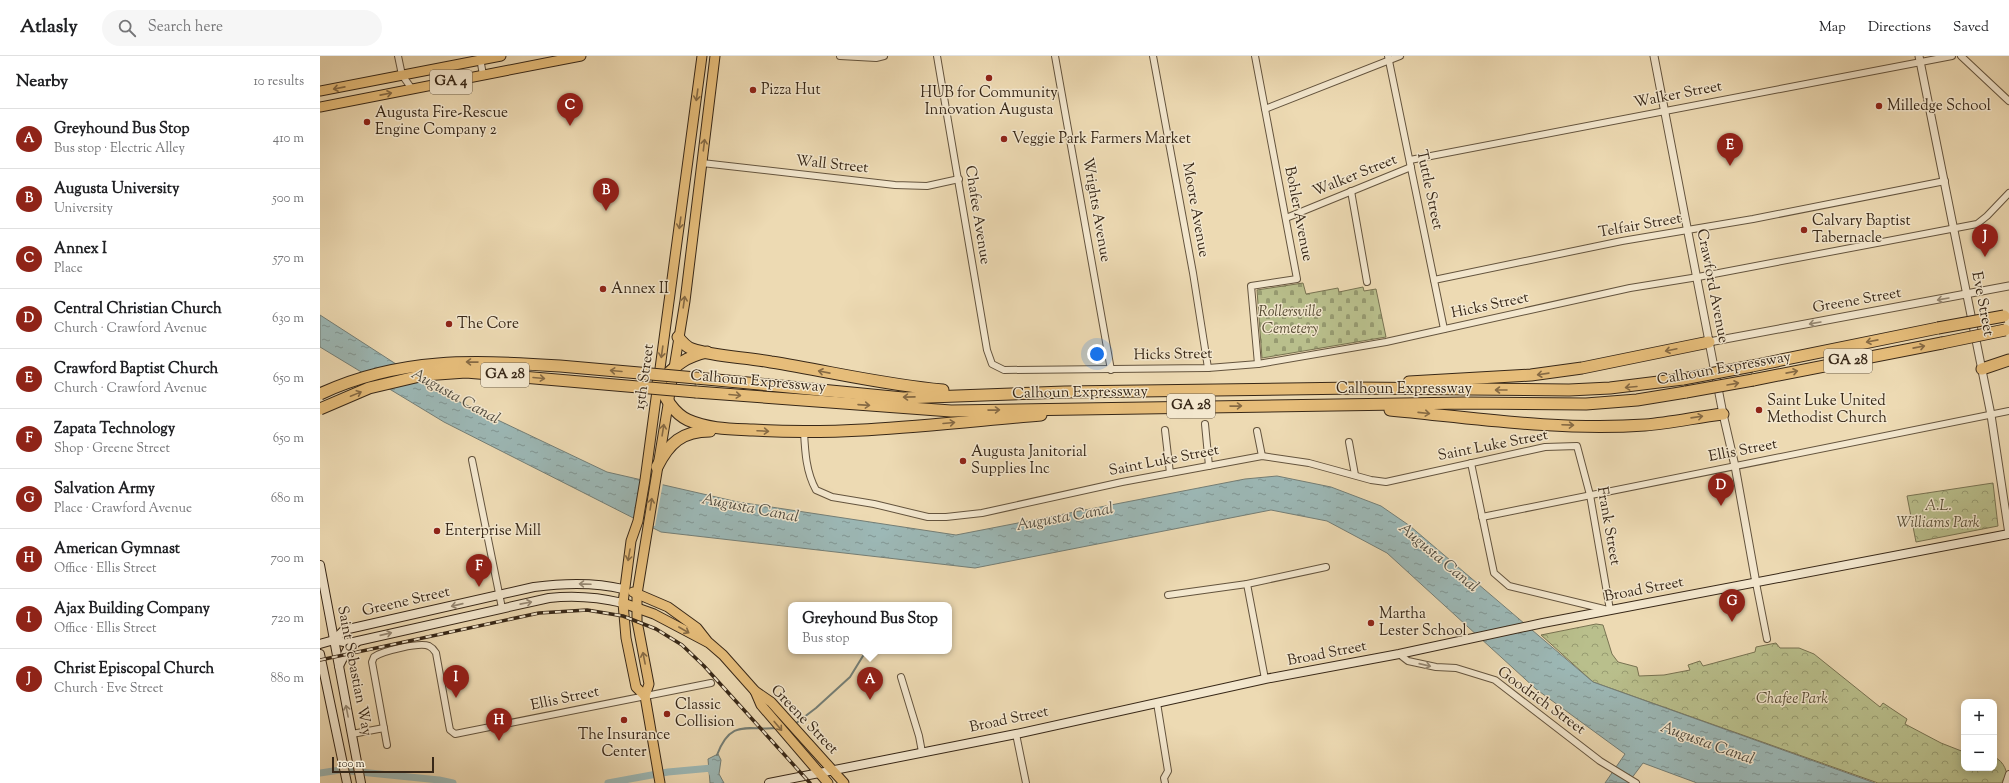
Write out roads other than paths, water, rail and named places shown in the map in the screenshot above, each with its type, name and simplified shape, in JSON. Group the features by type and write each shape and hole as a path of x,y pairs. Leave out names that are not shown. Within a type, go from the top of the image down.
{"highway":[{"name":"Calhoun Expressway","path":"320,394 348,382 385,371 420,364 464,361 517,363 696,378 903,398 1270,390 1569,390 1610,388 1683,379 2006,315"},
{"name":"Calhoun Expressway","path":"320,409 369,388 424,375 466,372 696,392 951,411 1330,404 1586,404 1637,400 1686,392 1942,343 2007,329"},
{"path":"678,337 683,344 691,349 884,383 987,395"},
{"path":"1270,390 1531,375 1582,368 1709,342"},
{"path":"707,352 690,356 658,383 673,408 688,420 704,426 804,432 843,431 1150,407"},
{"path":"1982,369 2009,360"},
{"path":"1330,404 1526,423 1582,425 1645,425 1723,414"},
{"path":"657,467 665,451 680,438 699,430 724,428"}],"main road":[{"name":"GA 4","path":"320,92 402,76 480,58 501,56"},
{"name":"GA 4","path":"320,107 581,56"},
{"name":"15th Street","path":"660,783 645,696 649,684 639,636 637,594 678,337 715,56"},
{"name":"15th Street","path":"645,696 636,687 626,638 623,603 624,589 632,541 638,521 645,480 701,58"},
{"path":"360,84 362,99"},
{"name":"Broad Street","path":"769,783 1016,734 1266,679 1399,654 1543,623 2009,534"},
{"name":"Saint Sebastian Way","path":"320,565 361,783"},
{"name":"Greene Street","path":"334,640 344,630 499,595 559,584 591,584 624,589 653,600 678,614 697,628 708,642 723,655 755,690 771,702 806,739 844,783"},
{"name":"Greene Street","path":"320,644 334,640 349,643 549,598 574,596 600,598 623,603 654,614 708,642"},
{"path":"339,667 340,660 347,650 362,640"},
{"name":"Saint Sebastian Way","path":"320,654 322,672 347,783"},
{"name":"Greene Street","path":"755,690 761,706 828,783"}],"street":[{"path":"398,56 402,76 412,89"},
{"path":"840,56 876,58 884,56"},
{"name":"Chafee Avenue","path":"937,56 987,350 992,364 1004,370"},
{"name":"Wrights Avenue","path":"1055,56 1111,370"},
{"name":"Moore Avenue","path":"1153,56 1193,273 1208,368"},
{"name":"Bohler Avenue","path":"1255,56 1297,279 1251,286 1258,364"},
{"path":"1265,109 1388,58 1400,56"},
{"name":"Crawford Avenue","path":"1654,56 1698,277 1723,414 1735,466 1767,639"},
{"name":"Walker Street","path":"1410,160 1665,111 1919,59 1952,56"},
{"path":"1961,56 2009,101"},
{"path":"480,58 483,75"},
{"name":"Tuttle Street","path":"1388,58 1444,330"},
{"name":"Eve Street","path":"1919,59 1945,181 1966,295 1991,415 2009,534"},
{"name":"Wall Street","path":"702,163 895,185 926,186 959,180"},
{"name":"Walker Street","path":"1286,218 1411,167"},
{"name":"Telfair Street","path":"1434,280 1622,241 1689,231 1945,181"},
{"path":"1351,191 1367,282"},
{"name":"Hicks Street","path":"1004,370 1208,368 1258,364 1386,342 1630,288 1698,277 1977,224 1987,216 2009,193"},
{"name":"Greene Street","path":"1709,342 2009,286"},
{"name":"Ellis Street","path":"1482,517 2009,412"},
{"path":"1205,424 1209,466"},
{"path":"1165,430 1170,473"},
{"path":"1257,431 1262,456"},
{"name":"Saint Luke Street","path":"804,432 805,451 810,475 816,490 832,497 874,504 928,517 946,517 982,513 1170,473 1262,456 1295,460 1355,476 1386,482 1545,447 1577,446"},
{"path":"1349,442 1355,476"},
{"name":"Frank Street","path":"1577,446 1590,495 1610,610"},
{"path":"472,460 502,608"},
{"path":"1471,463 1494,573 1509,586 1590,604 1610,610"},
{"path":"1168,595 1247,584 1326,567"},
{"path":"1247,584 1266,679"},
{"name":"Ellis Street","path":"384,728 372,667 374,657 384,652 419,645 429,646 436,653 450,730 455,734 711,683"},
{"name":"Goodrich Street","path":"1399,654 1408,661 1436,667 1453,668 1495,680 1611,768 1634,782"},
{"path":"901,677 919,736 922,752"},
{"path":"1157,703 1168,771 1164,778 1165,783"},
{"path":"352,734 384,728 387,745"},
{"path":"1016,734 1026,783"},
{"path":"2006,783 2009,774"}],"water":[{"name":"Augusta Canal","path":"320,315 441,393 607,472 738,502 956,535 1245,479 1277,476 1331,487 1381,506 1410,526 1593,682 1875,783 1697,783 1643,763 1628,783 1605,783 1625,754 1536,689 1387,553 1327,521 1271,510 975,568 661,532 444,422 320,347"},
{"path":"718,754 721,760 719,774 724,783 710,783 708,759"}],"waterway":[{"path":"795,724 816,708 850,677 864,654"},
{"path":"717,755 722,743 734,731 749,728 777,728"},
{"path":"608,783 668,772 712,768 712,772 718,783"},
{"path":"320,773 340,770 439,780 453,783"}],"railway":[{"path":"320,660 539,613 587,610 623,616 656,629 682,645 704,666 810,783"}],"place":[{"name":"HUB for Community Innovation Augusta","path":"989,78"},
{"name":"Pizza Hut","path":"753,90"},
{"name":"Milledge School","path":"1879,106"},
{"name":"Augusta Fire-Rescue Engine Company 2","path":"367,122"},
{"name":"Annex I","path":"570,126"},
{"name":"Veggie Park Farmers Market","path":"1004,139"},
{"name":"Crawford Baptist Church","path":"1730,166"},
{"name":"Augusta University","path":"606,211"},
{"name":"Calvary Baptist Tabernacle","path":"1804,230"},
{"name":"Christ Episcopal Church","path":"1985,257"},
{"name":"Annex II","path":"603,289"},
{"name":"The Core","path":"449,324"},
{"name":"Saint Luke United Methodist Church","path":"1759,410"},
{"name":"Augusta Janitorial Supplies Inc","path":"963,461"},
{"name":"Central Christian Church","path":"1721,506"},
{"name":"Enterprise Mill","path":"437,531"},
{"name":"Zapata Technology","path":"479,587"},
{"name":"Salvation Army","path":"1732,622"},
{"name":"Martha Lester School","path":"1371,623"},
{"name":"Ajax Building Company","path":"456,698"},
{"name":"Greyhound Bus Stop","path":"870,700"},
{"name":"Classic Collision","path":"667,714"},
{"name":"The Insurance Center","path":"624,720"},
{"name":"American Gymnast","path":"499,741"}],"park label":[{"name":"Rollersville Cemetery","path":"1290,320"},
{"name":"A.L. Williams Park","path":"1938,514"},
{"name":"Chafee Park","path":"1792,699"}]}
